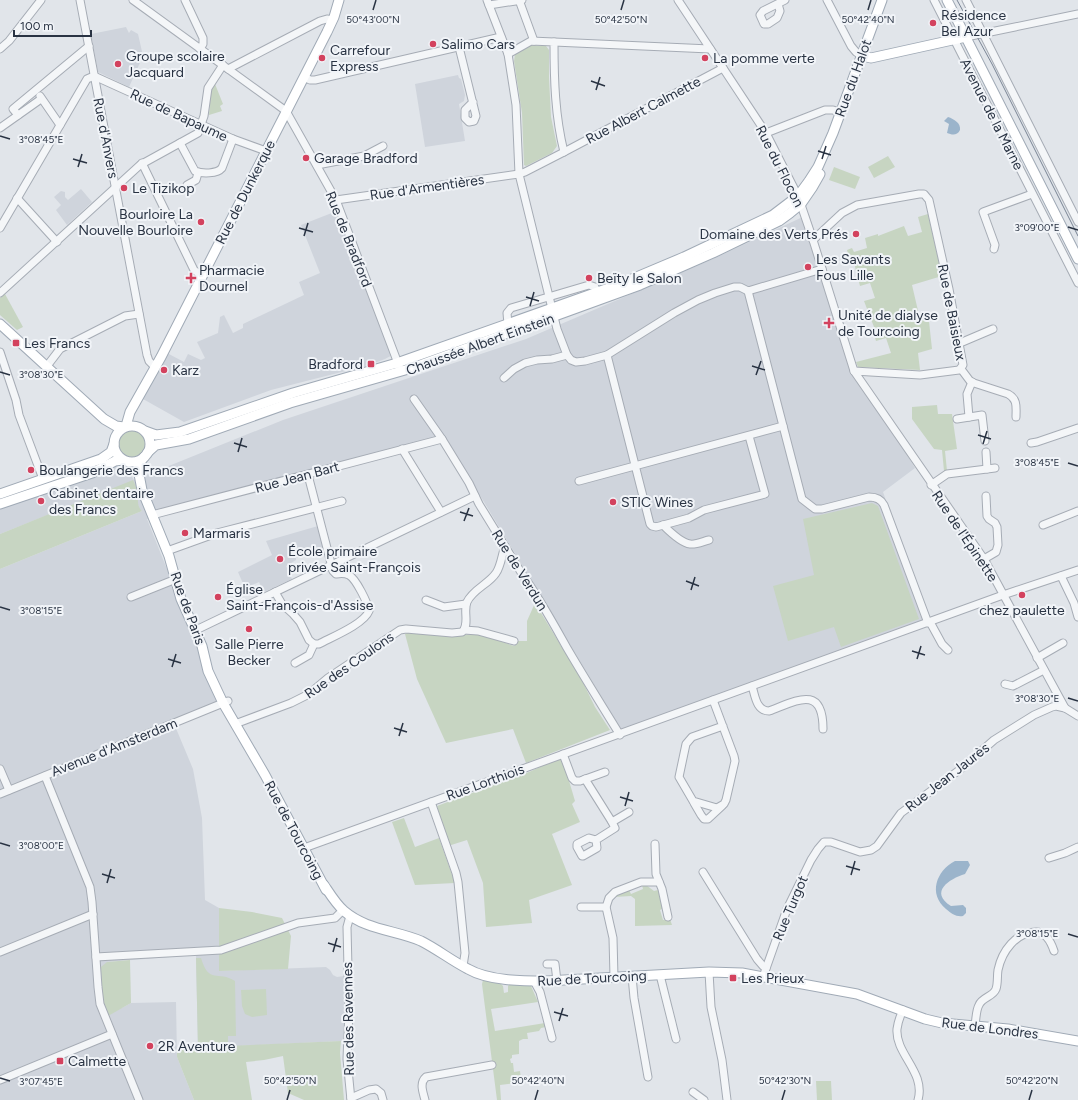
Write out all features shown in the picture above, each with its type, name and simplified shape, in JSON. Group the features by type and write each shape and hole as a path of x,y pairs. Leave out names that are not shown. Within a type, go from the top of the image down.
{"main road":[{"name":"Rue de Dunkerque","path":"142,429 134,424 133,412 135,406 333,20 339,0"},
{"name":"Rue du Halot","path":"799,200 809,194 817,180 882,0"},
{"name":"Avenue de la Marne","path":"946,0 968,37"},
{"name":"Avenue de la Marne","path":"952,0 968,37 1064,226"},
{"path":"862,56 871,58 968,37"},
{"name":"Chaussée Albert Einstein","path":"142,429 156,435 180,432 293,393 397,363 508,324 607,298 666,274 782,219 799,200"},
{"name":"Chaussée Albert Einstein","path":"146,455 154,447 159,445 189,439 290,403 401,372 528,326 597,293 678,260 766,219 799,200"},
{"path":"1064,226 1078,249"},
{"path":"1064,226 1078,259"},
{"path":"0,324 104,418 116,426 142,429 149,436 150,442 150,448 146,455 136,461 125,460 113,462 92,473 0,504"},
{"name":"Rue de Dunkerque","path":"125,427 130,412 135,406"},
{"path":"104,418 112,430 116,452 125,460"},
{"path":"0,494 101,459 111,452 118,433 125,427"},
{"name":"Rue de Paris","path":"146,455 139,464 137,472 142,490 167,551 181,599 202,646 207,668 237,724"},
{"name":"Rue de Paris","path":"125,460 142,490"},
{"name":"Rue de Tourcoing","path":"237,724 324,885 330,900 346,915 367,925 412,938 473,972 485,975 534,981 709,972 742,973 763,977"},
{"name":"Rue de Londres","path":"763,977 853,993 934,1021 1018,1030 1078,1041"}],"street":[{"path":"0,49 41,0"},
{"name":"Rue d'Anvers","path":"80,0 148,359 155,367"},
{"path":"133,0 286,111"},
{"path":"185,0 203,38 200,48"},
{"path":"534,41 521,0 488,2 508,54 516,111 519,174 553,313 567,355 572,360 579,362 607,355 674,312 714,293 740,287 748,291 822,269"},
{"name":"Rue du Flocon","path":"678,0 766,133 799,200 814,240 854,371"},
{"path":"778,4 785,0"},
{"path":"827,0 851,46 862,56"},
{"name":"Avenue de la Marne","path":"934,0 1078,283"},
{"name":"Avenue de la Marne","path":"966,0 1078,222"},
{"path":"968,37 1078,14"},
{"path":"0,293 142,163 196,135 199,132 202,125 208,88 226,67 320,21 327,19 333,20"},
{"path":"304,77 310,80 316,80 501,38"},
{"path":"508,54 529,42 534,41 710,49"},
{"path":"554,42 554,77 557,116 564,152"},
{"path":"18,115 13,109 88,46"},
{"path":"459,47 473,102"},
{"name":"Rue Albert Calmette","path":"519,174 564,152 723,68"},
{"path":"0,228 87,79 94,76"},
{"name":"Rue de Bapaume","path":"94,76 233,139 266,152"},
{"path":"36,90 60,125"},
{"path":"0,128 42,98"},
{"path":"766,133 825,110 833,110 840,113"},
{"name":"Rue de Bradford","path":"286,111 336,200 401,372"},
{"path":"180,143 194,171 198,173 217,172 221,170 233,139"},
{"path":"317,165 360,157 383,146"},
{"path":"142,163 194,270 202,276"},
{"path":"186,185 196,180 198,173"},
{"name":"Rue d'Armentières","path":"336,200 519,174"},
{"name":"Rue de Baisieux","path":"814,240 842,213 857,205 919,194 927,196 929,200 964,363 961,369 920,375 854,371"},
{"path":"994,249 995,246 983,212 1032,194"},
{"path":"18,198 57,242"},
{"path":"508,324 507,313 511,308 589,285 595,287 597,293"},
{"path":"748,291 802,499 809,505 822,510 869,497 877,498 883,503 929,622 942,644 948,650"},
{"path":"46,366 60,350 125,316 139,314"},
{"path":"960,343 993,329"},
{"path":"0,352 17,403 19,415 43,479"},
{"path":"504,378 514,369 525,363 537,360 552,360 567,355"},
{"path":"607,355 651,525 654,527 689,518 704,510 765,494 749,436"},
{"path":"961,369 972,382 1013,397 1016,402 1016,417"},
{"name":"Rue de l'Épinette","path":"854,371 984,559 1065,708"},
{"path":"969,417 967,394 972,382"},
{"name":"Rue de Verdun","path":"414,399 442,439 469,483 475,496 558,629 566,646 620,735"},
{"path":"957,418 982,416 985,441"},
{"path":"579,481 783,426"},
{"path":"1031,443 1078,428"},
{"name":"Rue Jean Bart","path":"152,515 442,439"},
{"path":"402,450 441,512"},
{"path":"986,452 987,469"},
{"path":"932,485 947,474 995,468"},
{"path":"275,592 282,604 296,617 309,640 314,644 319,644 356,624 366,617 368,612 366,603 353,578 345,573 335,573 308,475"},
{"path":"196,630 475,496"},
{"path":"984,559 996,552 998,545 997,527 995,523 989,520 987,516 986,496"},
{"path":"167,551 217,533 342,501"},
{"path":"1043,525 1078,512"},
{"path":"663,525 674,536 688,544 710,540"},
{"path":"464,630 466,624 466,604 472,595 496,573 505,546"},
{"name":"Rue Lorthiois","path":"304,848 563,754 666,718 690,712 752,688 803,671 823,661 1003,594 1078,570"},
{"path":"1062,576 1074,603 1078,617"},
{"path":"130,597 176,579"},
{"path":"426,600 444,607 466,604"},
{"name":"Rue des Coulons","path":"237,724 291,703 309,694 328,678 400,630 406,629 452,633 459,633 464,630 478,631 514,641"},
{"path":"1037,658 1063,643"},
{"path":"295,663 309,655 314,644"},
{"path":"1005,684 1013,686 1044,670"},
{"path":"752,688 759,706 765,711 769,711 803,699 814,701 822,711 824,729"},
{"name":"Avenue d'Amsterdam","path":"0,794 225,702"},
{"path":"714,702 723,726 735,761 726,800 722,806 708,819 704,819 694,802 691,800 679,777 687,742 692,737 723,726"},
{"name":"Rue Jean Jaurès","path":"824,842 831,842 860,852 866,852 874,849 901,814 962,768 994,740 1040,712 1056,706 1065,708"},
{"path":"1065,708 1078,714"},
{"path":"563,754 573,780 579,782 587,781 605,772"},
{"path":"0,769 9,790"},
{"path":"45,776 90,887 99,1000 139,1100"},
{"path":"587,781 615,828 596,840"},
{"path":"431,802 458,882 464,953 463,966"},
{"path":"694,802 714,808 722,806"},
{"path":"612,822 629,812"},
{"name":"Rue Turgot","path":"763,977 787,910 811,860 824,842"},
{"path":"655,844 656,874 668,917"},
{"path":"1049,858 1078,847"},
{"path":"703,872 757,960 766,968"},
{"path":"614,977 613,938 606,907 609,898 615,892 641,882 659,882"},
{"path":"581,907 606,907"},
{"path":"0,952 93,914"},
{"path":"96,957 223,950 298,922 334,918 346,915"},
{"name":"Rue des Ravennes","path":"346,915 349,1010 347,1051 351,1099"},
{"path":"975,1026 979,1005 992,995 996,989 1001,961 1013,941 1024,934 1040,932 1045,936 1054,951"},
{"path":"547,964 555,964 557,981"},
{"path":"709,972 711,1007 722,1060 727,1100"},
{"path":"660,975 676,1039"},
{"path":"632,976 634,998 648,1077"},
{"path":"534,981 540,992 543,1009 552,1038"},
{"path":"902,1010 898,1024 898,1035 918,1079 920,1090 918,1100"},
{"path":"0,1080 112,1034"},
{"path":"425,1100 422,1082 426,1077 492,1065"},
{"path":"351,1099 369,1090 376,1089 381,1093 383,1100"},
{"path":"693,1092 704,1100"}],"shaded area":[{"name":"Groupe scolaire Jacquard","path":"126,27 129,33 131,30 138,34 143,56 129,87 98,72 91,34"},
{"path":"458,75 461,79 465,95 464,101 459,104 465,141 425,147 415,84"},
{"path":"81,189 92,202 67,225 56,210 61,205 54,197 61,191 65,192 65,197 68,200"},
{"path":"342,209 398,352 369,365 271,390 184,422 143,399 167,353 184,362 188,354 201,360 205,358 197,342 218,333 220,317 224,315 233,333 243,328 243,324 304,295 299,282 320,273 301,225"},
{"path":"809,214 857,372 915,468 883,492 930,624 625,736 481,497 438,437 147,519 221,705 175,726 193,769 202,818 205,900 219,908 219,971 326,967 333,975 337,977 344,976 345,1011 343,1040 198,1048 196,955 107,962 122,1008 131,1003 176,1002 177,1057 194,1100 0,1100 0,569 142,511 139,509 137,490 133,481 0,534 0,491 110,458 119,468 129,472 134,480 283,420 526,339 713,259"},
{"name":"École primaire privée Saint-François","path":"318,526 324,550 296,558 296,560 286,566 292,579 264,592 259,582 245,588 238,572 272,555 266,541"}],"green space":[{"path":"532,45 546,46 549,50 551,117 557,146 552,153 526,166 524,165 522,113 514,61 515,54"},
{"path":"215,84 223,104 220,106 222,111 209,115 211,91"},
{"path":"888,156 895,167 874,178 868,167"},
{"path":"834,167 860,177 855,189 829,180"},
{"path":"928,214 942,276 912,285 919,315 928,312 932,349 918,353 920,370 858,367 856,362 891,353 886,338 876,341 872,328 874,327 864,301 875,298 870,283 860,286 853,259 847,260 845,255 848,254 847,250 852,248 854,252 867,248 865,238 878,234 878,236 904,226 908,236 922,232 918,217"},
{"path":"5,294 23,327 17,330 0,315 0,298"},
{"path":"937,405 938,414 952,414 957,449 945,451 947,471 944,471 942,450 934,449 912,419 912,407"},
{"path":"132,430 142,434 146,444 142,454 132,458 122,454 118,444 122,434"},
{"path":"133,480 137,491 138,504 142,511 0,569 0,534"},
{"path":"872,503 878,506 919,619 841,647 834,627 788,641 773,586 814,575 803,519"},
{"path":"535,603 566,654 574,664 595,707 610,730 526,763 513,729 446,743 417,679 405,634 409,632 464,635 480,634 514,646 518,641 527,641 527,621"},
{"path":"562,757 575,801 572,804 580,822 552,834 572,885 529,900 532,923 486,927 483,883 467,840 448,846 437,806 529,772"},
{"path":"404,818 415,847 439,838 455,883 415,885 392,822"},
{"path":"642,885 646,885 654,891 658,890 661,892 664,908 660,910 663,920 670,919 672,925 635,926 635,899 631,896 614,897 629,890 631,894 643,889"},
{"path":"219,908 252,912 282,918 291,936 288,969 219,971"},
{"path":"196,958 201,958 207,971 211,974 235,981 236,1036 228,1036 228,1046 341,1041 340,1053 344,1100 304,1100 288,1093 283,1056 246,1062 252,1100 194,1100 177,1057 177,1050 198,1048"},
{"path":"130,960 131,1003 108,1016 102,997 101,967 107,962"},
{"path":"483,980 501,984 503,986 504,993 508,992 508,986 510,984 531,986 538,1002 491,1009 495,1031 545,1023 546,1027 541,1028 539,1031 527,1033 528,1039 519,1041 519,1054 512,1055 512,1058 510,1059 511,1063 513,1063 514,1072 520,1071 521,1079 517,1083 500,1085 501,1100 497,1100 482,984"},
{"path":"266,989 267,1015 252,1017 245,1014 242,1006 241,990"},
{"path":"816,1081 831,1081 832,1100 817,1100"}],"water":[{"path":"948,117 955,120 959,125 960,130 956,134 953,135 947,133 949,124 944,121"},
{"path":"955,861 968,861 970,865 965,874 953,879 944,887 942,896 951,906 963,905 966,908 966,913 963,916 954,915 940,903 937,897 936,890 939,877 948,865"}],"tram line":[{"path":"957,0 992,64 1078,236"}],"place":[{"name":"Résidence Bel Azur","path":"933,23"},
{"name":"Salimo Cars","path":"433,44"},
{"name":"Carrefour Express","path":"322,58"},
{"name":"La pomme verte","path":"705,58"},
{"name":"Groupe scolaire Jacquard","path":"118,64"},
{"name":"Garage Bradford","path":"306,158"},
{"name":"Le Tizikop","path":"124,188"},
{"name":"Bourloire La Nouvelle Bourloire","path":"201,222"},
{"name":"Domaine des Verts Prés","path":"856,234"},
{"name":"Les Savants Fous Lille","path":"808,267"},
{"name":"Pharmacie Dournel","path":"191,278"},
{"name":"Beïty le Salon","path":"589,278"},
{"name":"Unité de dialyse de Tourcoing","path":"829,323"},
{"name":"Les Francs","path":"16,343"},
{"name":"Bradford","path":"371,364"},
{"name":"Karz","path":"164,370"},
{"name":"Boulangerie des Francs","path":"31,470"},
{"name":"Cabinet dentaire des Francs","path":"41,501"},
{"name":"STIC Wines","path":"613,502"},
{"name":"Marmaris","path":"185,533"},
{"name":"École primaire privée Saint-François","path":"280,559"},
{"name":"chez paulette","path":"1022,595"},
{"name":"Église Saint-François-d'Assise","path":"218,597"},
{"name":"Salle Pierre Becker","path":"249,629"},
{"name":"Les Prieux","path":"733,978"},
{"name":"2R Aventure","path":"150,1046"},
{"name":"Calmette","path":"60,1061"}]}
